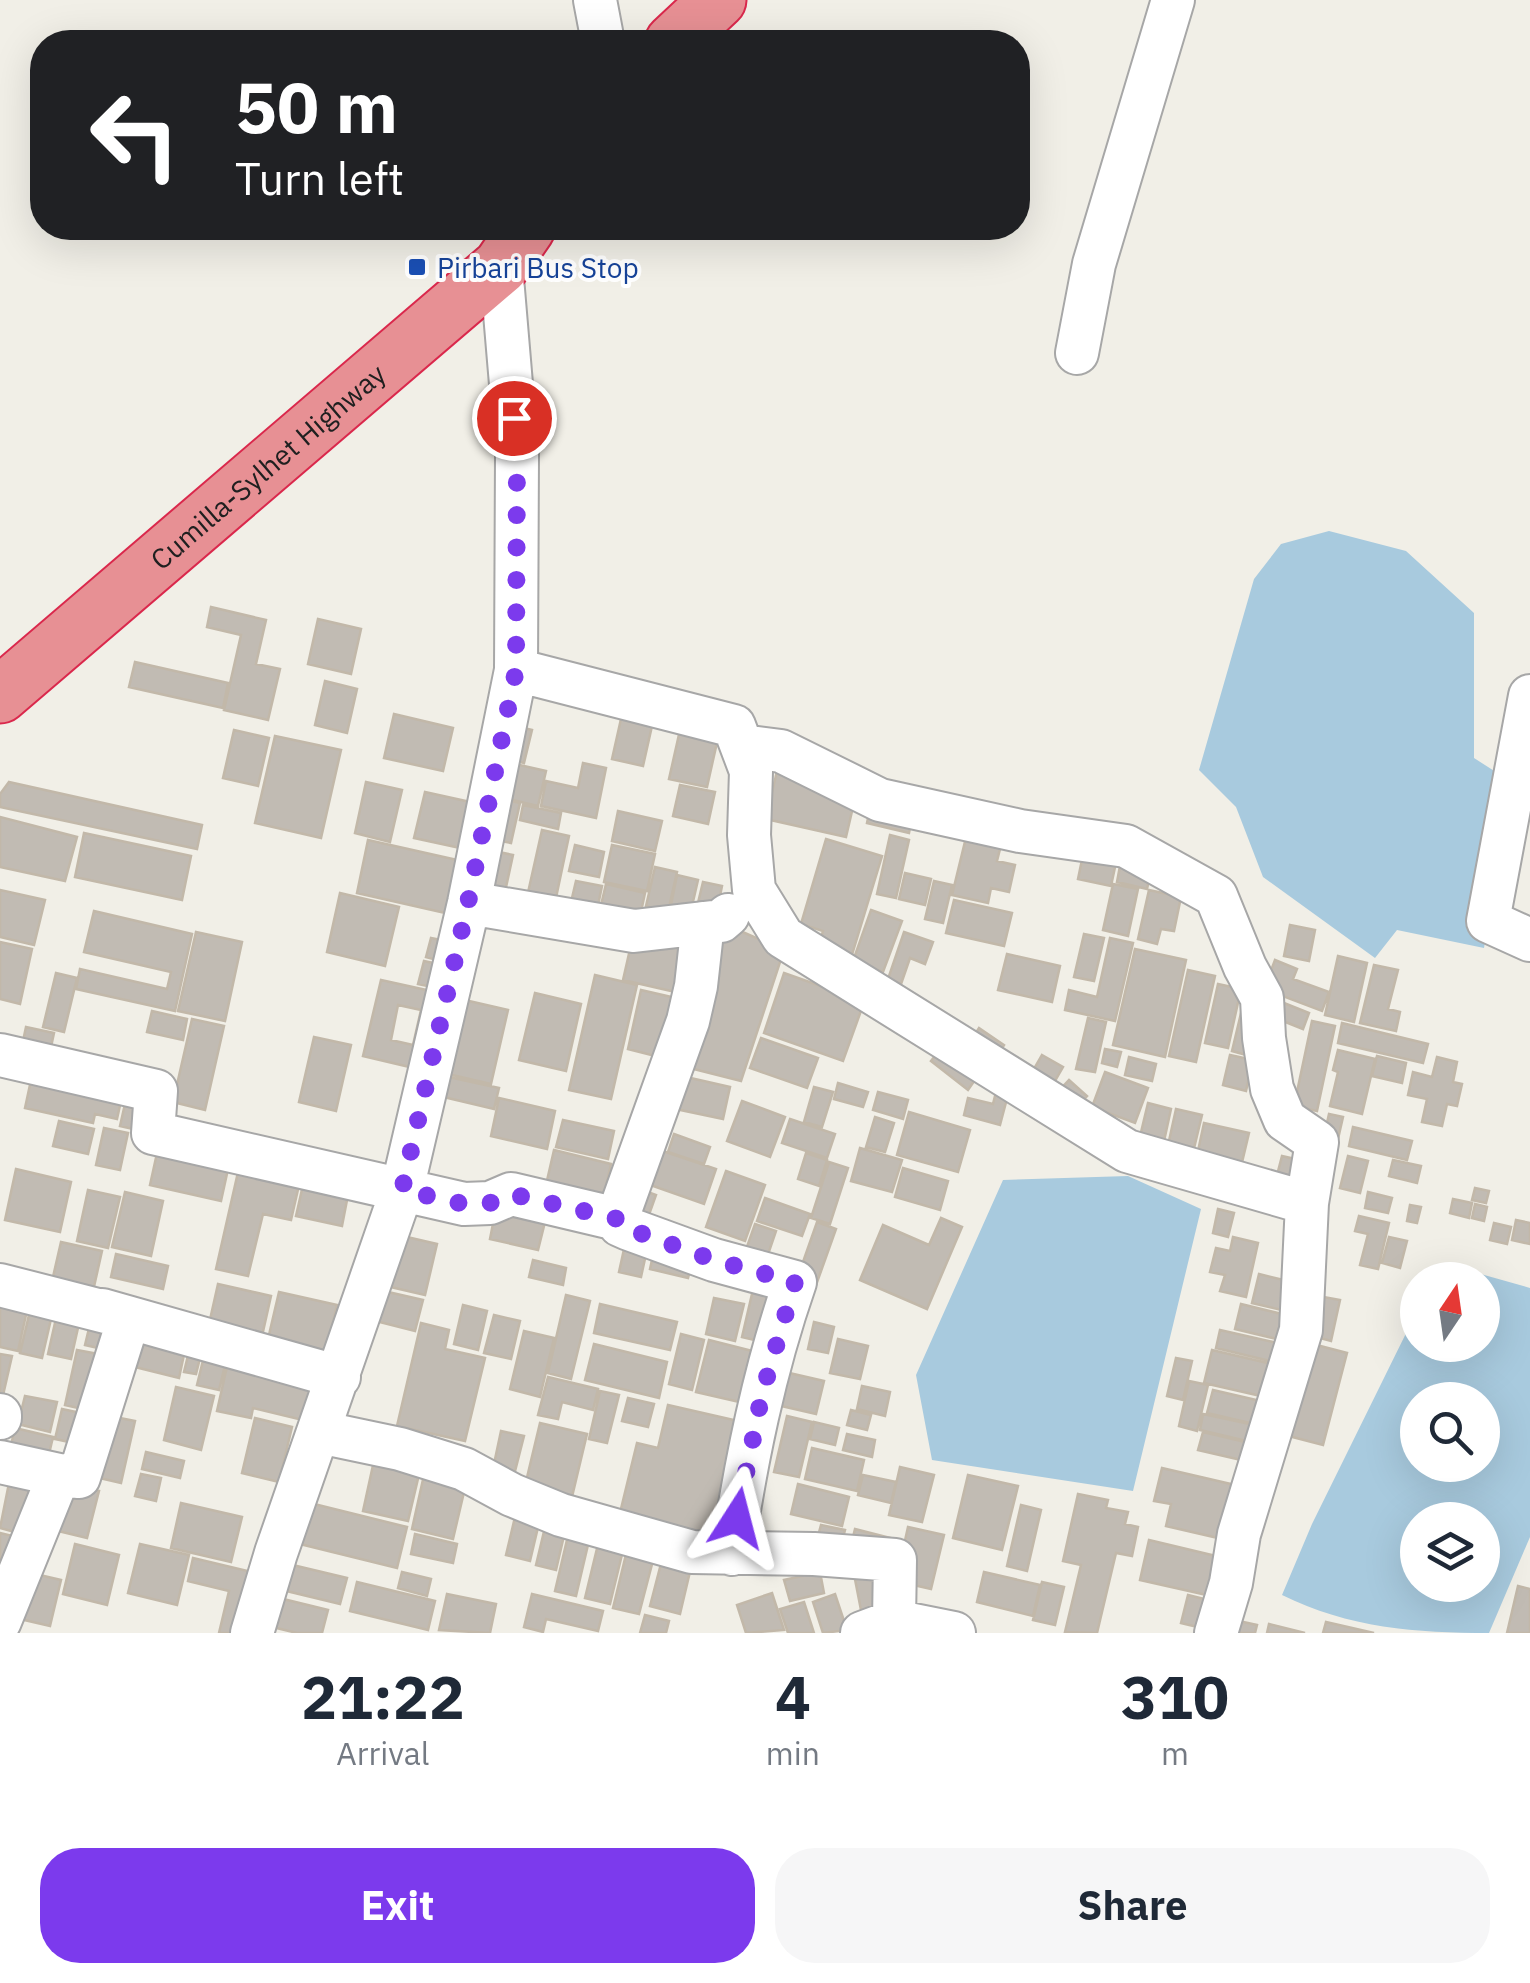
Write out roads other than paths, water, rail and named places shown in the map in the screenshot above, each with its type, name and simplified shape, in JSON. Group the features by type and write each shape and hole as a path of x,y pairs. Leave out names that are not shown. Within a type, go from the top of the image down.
{"highway":[{"path":"686,30 718,0"},
{"name":"Cumilla-Sylhet Highway","path":"0,695 514,247"}],"street":[{"path":"596,0 601,30"},
{"path":"1077,353 1094,264 1173,0"},
{"path":"252,1633 402,1190 468,903 516,670 514,247"},
{"path":"516,670 734,726 752,772 749,835 754,890 783,936 1127,1152 1306,1203"},
{"path":"1530,696 1488,921 1530,940"},
{"path":"742,746 782,751 880,800 1020,831 1126,846 1216,896 1262,998 1272,1089 1285,1120 1317,1142 1306,1203 1301,1330 1239,1534 1231,1583 1216,1633"},
{"path":"468,903 634,931 721,921 754,890"},
{"path":"703,923 688,1021 618,1219 620,1225 629,1229 714,1260 795,1282 762,1394 742,1483 732,1554"},
{"path":"0,1055 156,1092 153,1133 464,1204 490,1203 511,1194 618,1219"},
{"path":"0,1284 339,1376"},
{"path":"0,1462 79,1477 129,1318"},
{"path":"319,1432 400,1448 464,1469 512,1495 632,1537 692,1552 895,1560 878,1627 954,1633"},
{"path":"0,1621 59,1475"}],"water":[{"path":"1329,531 1406,551 1474,613 1474,758 1513,783 1484,948 1397,930 1375,958 1263,877 1236,807 1199,770 1254,579 1281,544"},
{"path":"1128,1176 1201,1209 1133,1491 932,1460 916,1375 1003,1180"},
{"path":"1500,1280 1530,1288 1530,1537 1489,1633 1436,1632 1358,1622 1282,1595 1312,1524 1400,1345 1400,1362 1500,1362"}],"place":[{"name":"Pirbari Bus Stop","path":"417,267"}]}
